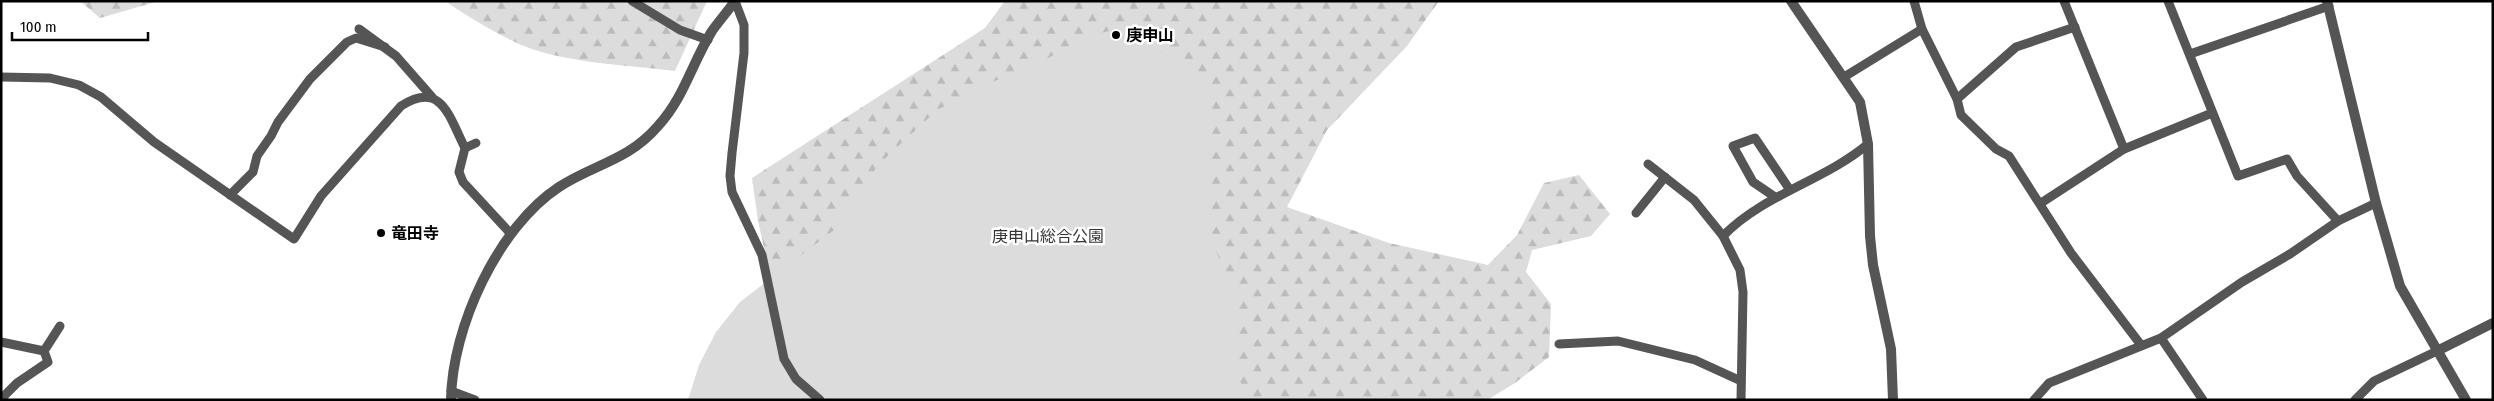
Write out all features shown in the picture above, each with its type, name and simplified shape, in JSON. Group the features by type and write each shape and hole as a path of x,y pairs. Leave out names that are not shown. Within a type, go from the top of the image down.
{"street":[{"path":"632,1 680,30 708,40"},
{"path":"1791,1 1860,102 1868,144 1870,236 1873,265 1890,342 1893,400"},
{"path":"1914,1 1922,29 1957,99 1961,115 1996,148 2009,156 2041,203 2071,253 2140,345"},
{"path":"2064,1 2124,149"},
{"path":"2168,1 2238,176 2287,159 2297,176 2338,221"},
{"path":"475,400 451,395 461,340 476,297 510,233 531,210 560,187 640,146 678,101 708,40 734,2"},
{"path":"734,2 744,25 744,53 731,168 732,192 737,207 762,255 784,359 796,379 820,400"},
{"path":"2190,54 2328,4 2376,203 2400,286 2466,400"},
{"path":"1957,99 2016,47 2075,27"},
{"path":"360,29 396,56 432,97 442,103 465,148 459,172 463,182 510,233"},
{"path":"1844,77 1922,29"},
{"path":"230,194 253,172 257,156 278,122 310,79 347,42 356,38 385,47"},
{"path":"1,77 50,78 78,85 101,97 154,142 294,239 321,196 401,106 414,98 432,97"},
{"path":"2041,203 2124,149 2212,113"},
{"path":"1776,197 1753,182 1733,146 1755,138 1790,190"},
{"path":"465,148 476,143"},
{"path":"1723,236 1733,226 1776,197 1854,156 1868,144"},
{"path":"1648,164 1694,200 1723,236 1740,270 1743,292 1741,400"},
{"path":"1636,213 1665,177"},
{"path":"2034,400 2049,383 2107,362 2140,345 2161,338 2242,282 2290,254 2338,221 2376,203"},
{"path":"2355,400 2374,381 2493,323"},
{"path":"44,351 60,326"},
{"path":"2161,338 2203,400"},
{"path":"1559,344 1618,341 1695,360 1741,381"},
{"path":"1,342 44,351"},
{"path":"1,399 18,383 48,362 44,351"}],"green space":[{"path":"80,1 159,1 100,18"},
{"path":"445,1 707,1 675,71 587,61 535,50 477,22"},
{"path":"1005,1 1439,1 1407,46 1327,130 1287,207 1389,243 1488,265 1517,235 1544,183 1579,175 1610,214 1591,236 1532,250 1526,272 1551,304 1549,357 1515,383 1487,400 694,400 763,294 770,275 758,221 752,178 985,28"},
{"name":"庚申山総合公園","path":"1124,27 1212,86 1211,240 1234,291 1239,379 1249,400 688,400 699,365 716,332 740,302 834,230 878,165 937,110 994,81 1023,73 1082,38"}],"place":[{"name":"庚申山","path":"1116,35"},
{"name":"竜田寺","path":"381,233"}]}
